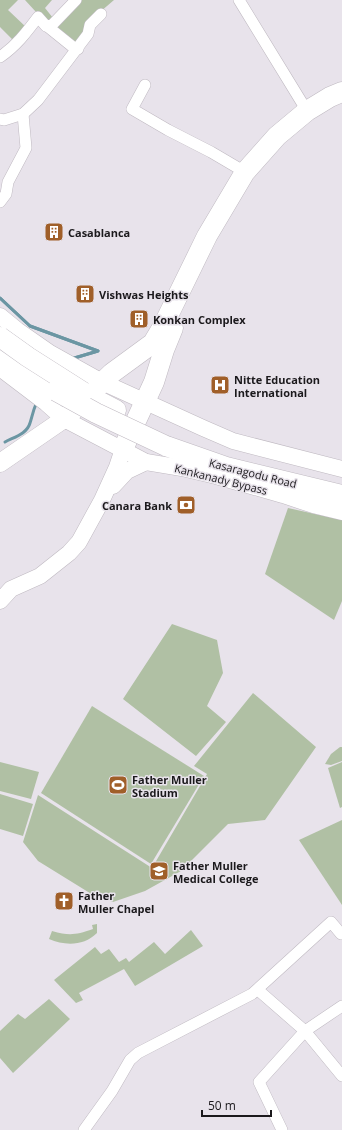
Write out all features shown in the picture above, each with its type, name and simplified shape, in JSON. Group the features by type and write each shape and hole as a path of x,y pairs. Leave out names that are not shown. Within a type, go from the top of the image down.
{"highway":[{"path":"64,419 112,373 153,343 162,328 210,231 245,172 277,136 307,111 330,97 342,92"},
{"path":"122,449 154,382 171,333 228,218 252,178 284,143 313,118 342,102"},
{"path":"0,336 28,357 91,397 171,442"},
{"path":"0,353 14,364 56,391 96,413 171,442"},
{"name":"Kasaragodu Road","path":"171,442 342,484"},
{"name":"Kasaragodu Road","path":"171,442 226,467 342,495"}],"main road":[{"path":"0,463 64,419"}],"street":[{"path":"48,26 52,25 76,0"},
{"path":"239,0 307,111"},
{"path":"0,119 4,120 23,114 38,100 78,49 88,34 90,25 100,14"},
{"path":"0,57 9,51 25,35 38,18 73,47 78,49"},
{"path":"145,85 132,109 245,172"},
{"path":"0,202 6,194 8,182 26,148 23,114"},
{"path":"0,316 50,353 102,382 203,428 233,441 342,468"},
{"path":"0,368 46,403 64,419 146,462"},
{"path":"0,601 11,589 40,576 69,553 79,542 102,500 117,467 122,449"},
{"path":"102,500 126,471 146,462"},
{"name":"Kankanady Bypass","path":"146,462 203,473 342,512"},
{"path":"84,1130 112,1091 130,1060 138,1053 258,990 331,922 341,934"},
{"path":"258,990 305,1031 342,1076"},
{"path":"282,1130 259,1082 305,1031 342,1006"}],"green space":[{"path":"0,0 18,0 8,10 27,28 14,41 0,27"},
{"path":"25,0 52,0 45,8 53,18 47,24"},
{"path":"79,0 114,0 100,12 77,46 53,28"},
{"path":"288,508 342,520 342,601 334,620 265,574"},
{"path":"172,624 217,640 223,673 207,706 226,722 196,756 123,699"},
{"path":"253,693 316,747 265,820 228,824 181,871 145,891 113,902 93,895 38,861 23,842 38,795 152,868 207,774 194,766"},
{"path":"92,706 204,776 151,864 41,793"},
{"path":"342,747 342,761 331,765 325,764 331,754"},
{"path":"0,762 39,772 31,799 0,791"},
{"path":"342,762 342,807 340,808 328,768"},
{"path":"0,794 33,804 23,836 0,829"},
{"path":"342,820 342,905 299,840"},
{"path":"97,924 97,933 86,940 74,944 61,943 49,939 52,931 63,934 77,934 93,929 92,925"},
{"path":"191,930 203,946 135,986 124,969 79,993 83,1000 76,1003 54,980 95,947 101,954 109,949 119,962 126,958 129,962 154,942 165,954"},
{"path":"49,999 70,1019 13,1073 0,1058 0,1031 18,1014 25,1019"}],"waterway":[{"path":"0,298 30,326 98,351 71,359"},
{"path":"0,298 30,326 98,351 71,359"},
{"path":"5,442 20,435 26,430 30,423 36,404"}],"place":[{"name":"Casablanca","path":"54,232"},
{"name":"Vishwas Heights","path":"85,294"},
{"name":"Konkan Complex","path":"139,319"},
{"name":"Nitte Education International","path":"220,385"},
{"name":"Canara Bank","path":"186,505"},
{"name":"Father Muller Stadium","path":"118,785"},
{"name":"Father Muller Medical College","path":"159,871"},
{"name":"Father Muller Chapel","path":"64,901"}]}
